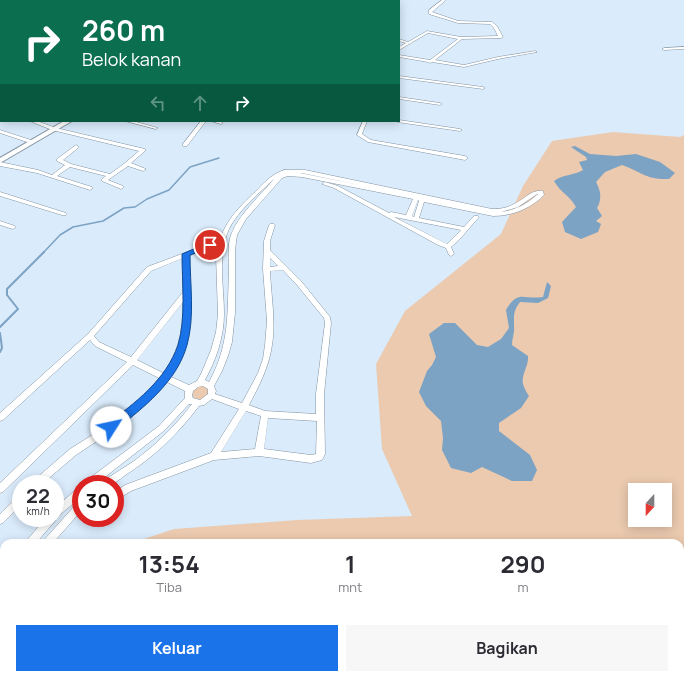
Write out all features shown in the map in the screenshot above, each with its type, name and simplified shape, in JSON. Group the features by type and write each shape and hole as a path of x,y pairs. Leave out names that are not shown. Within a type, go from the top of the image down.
{"main road":[{"path":"0,161 67,122"}],"street":[{"path":"400,48 427,32 461,38 499,38 501,36 496,27 491,23 458,22 430,14 430,11 444,0"},
{"path":"430,62 461,38"},
{"path":"400,40 409,43"},
{"path":"664,49 684,47"},
{"path":"400,56 455,66 471,66 498,58 535,52"},
{"path":"400,77 483,88"},
{"path":"400,98 440,104"},
{"path":"400,121 460,130"},
{"path":"35,122 54,129 142,150 127,164 109,175 104,180 105,182 121,187"},
{"path":"138,122 156,128"},
{"path":"185,145 203,122"},
{"path":"217,122 221,123"},
{"path":"365,122 359,135 370,141 465,158"},
{"path":"0,131 32,142"},
{"path":"76,147 59,160 69,165 109,175"},
{"path":"0,164 54,176 90,188"},
{"path":"127,164 143,169"},
{"path":"54,176 69,165"},
{"path":"200,383 213,359 219,331 221,315 219,262 222,238 232,219 244,204 274,175 289,172 305,172 365,187"},
{"path":"210,386 222,368 231,334 231,252 234,235 247,212 267,192 277,178 293,174 498,211 518,206 538,191 542,194 524,208 512,213 500,214 488,214 423,198"},
{"path":"303,180 336,187 448,247 451,254"},
{"path":"260,190 267,192"},
{"path":"0,194 64,214"},
{"path":"409,216 416,197"},
{"path":"416,218 423,198"},
{"path":"386,213 409,216 465,229"},
{"path":"448,247 476,217"},
{"path":"0,223 13,227"},
{"path":"214,456 261,373 269,346 269,296 266,269 268,241 272,225"},
{"path":"0,418 82,344 149,270 210,245"},
{"path":"124,491 214,456 258,452 312,459 319,457 321,451 320,394 328,323 326,317 285,268 267,250"},
{"path":"46,475 73,452 124,419 147,399 172,367 182,345 186,321 186,254"},
{"path":"266,269 285,268"},
{"path":"0,488 131,362 185,294"},
{"path":"90,336 97,344 131,362 189,389"},
{"path":"82,344 97,344"},
{"path":"101,475 162,428 193,401 205,402 211,396 212,389 206,383 200,383 189,389"},
{"path":"189,389 188,394 193,401"},
{"path":"211,396 264,414 320,418"},
{"path":"119,475 168,437 185,420 193,401"},
{"path":"258,452 264,414"},
{"path":"64,506 72,499"},
{"path":"0,520 12,508"},
{"path":"51,539 72,515"},
{"path":"34,539 44,527"}],"shaded area":[{"path":"613,132 680,137 684,135 684,539 144,539 174,529 297,520 412,516 382,449 376,364 405,311 501,234 523,186 552,141"},
{"path":"204,386 208,388 208,395 202,400 194,398 192,394 193,390"}],"water":[{"path":"575,146 590,154 616,156 636,154 660,162 675,173 669,179 661,179 649,177 622,165 605,172 596,182 600,195 600,202 597,208 602,216 596,221 601,224 598,232 581,239 565,232 562,222 576,207 554,181 561,177 583,170 579,162 587,160 586,157 571,147"},
{"path":"547,282 551,286 548,298 538,303 520,302 515,311 512,345 528,356 523,384 529,396 521,408 499,423 499,431 530,455 537,470 532,481 512,481 482,467 471,473 451,468 442,450 443,438 441,421 426,406 419,392 427,371 436,357 429,334 444,323 455,323 477,345 488,347 501,339 509,328 506,310 510,304 518,297 543,297"}],"waterway":[{"path":"43,253 60,235 73,227 103,221 124,208 135,207 147,199 169,190 190,167 219,158"},
{"path":"0,327 18,309 7,295 7,289 43,253"},
{"path":"0,333 2,348 0,352"}],"route":[{"path":"111,427 124,419 147,399 172,367 182,345 186,321 186,254 210,245"}]}
